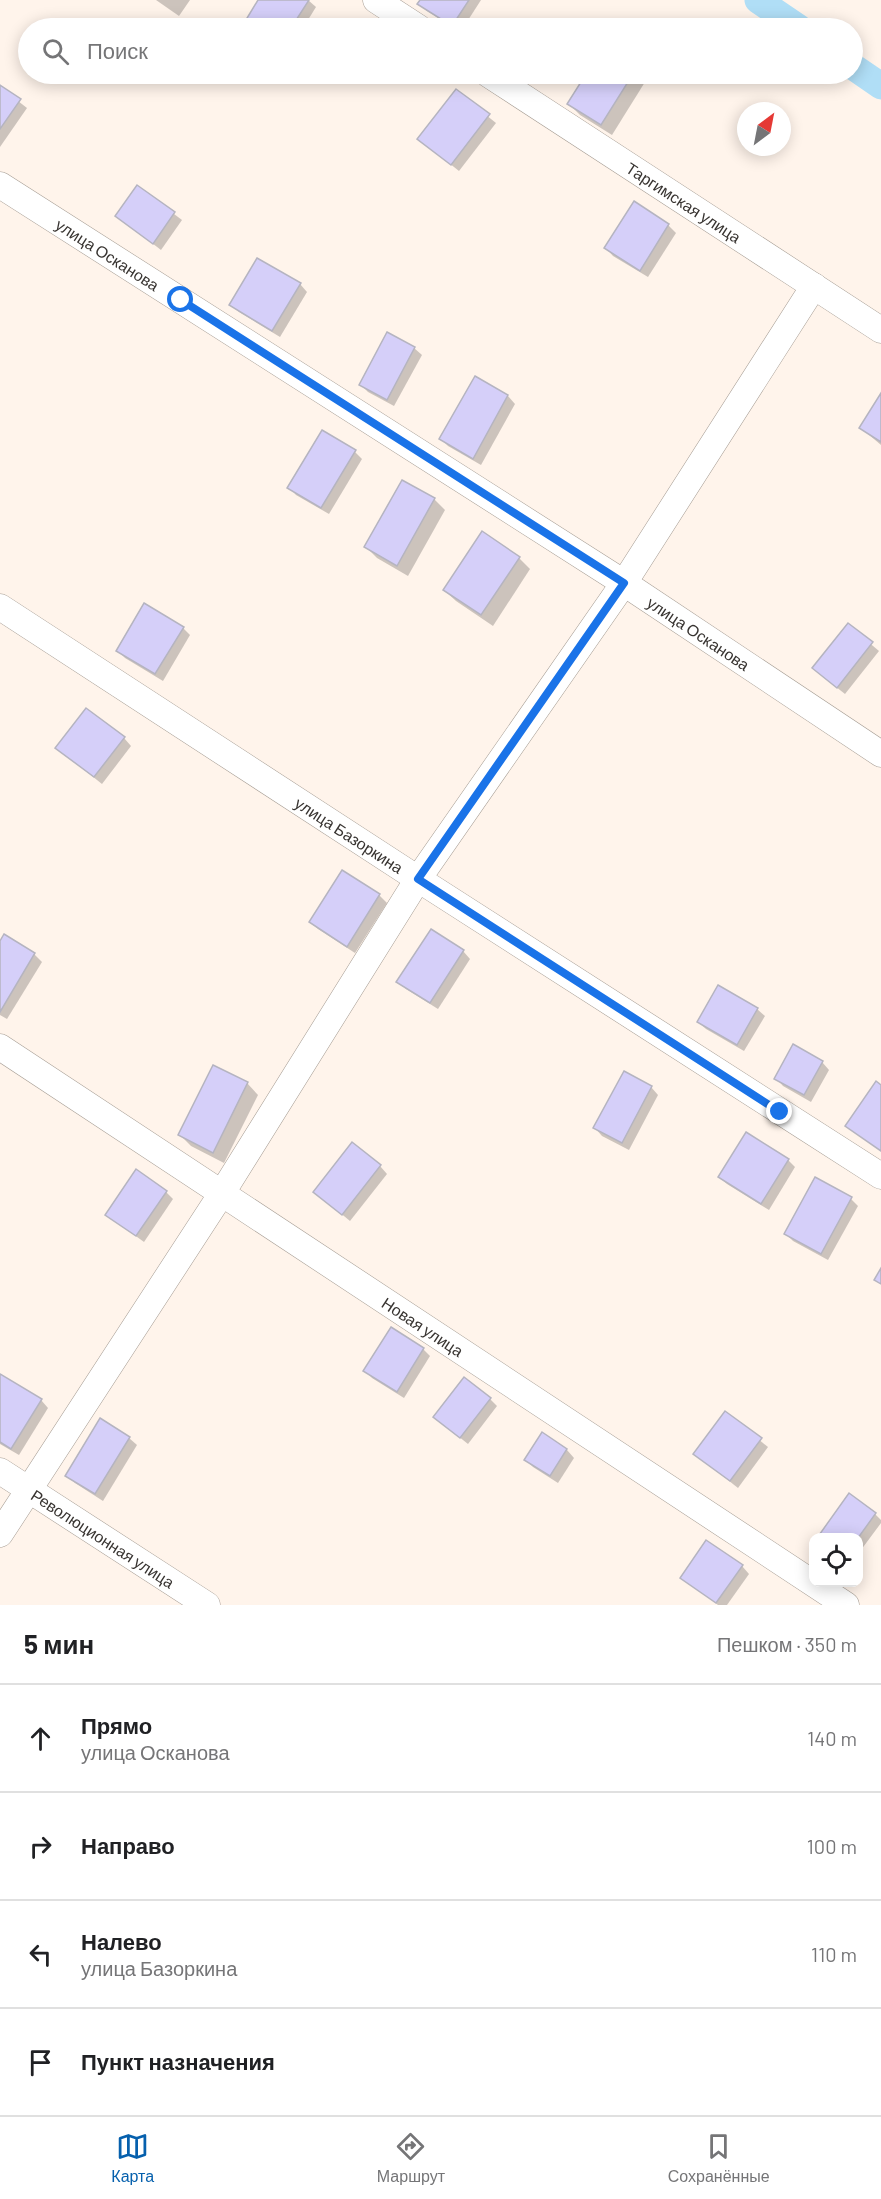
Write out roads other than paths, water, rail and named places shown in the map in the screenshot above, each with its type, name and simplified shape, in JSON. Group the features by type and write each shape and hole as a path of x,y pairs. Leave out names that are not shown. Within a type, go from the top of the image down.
{"street":[{"path":"376,0 404,18"},
{"name":"Таргимская улица","path":"503,84 881,330"},
{"name":"улица Осканова","path":"0,184 624,583 881,754"},
{"path":"0,1534 222,1193 418,879 624,583 814,286"},
{"name":"улица Базоркина","path":"0,607 881,1176"},
{"name":"Новая улица","path":"0,1047 846,1605"},
{"name":"Революционная улица","path":"0,1471 207,1605"}],"waterway":[{"path":"758,0 784,18"},
{"path":"863,74 881,86"}]}
